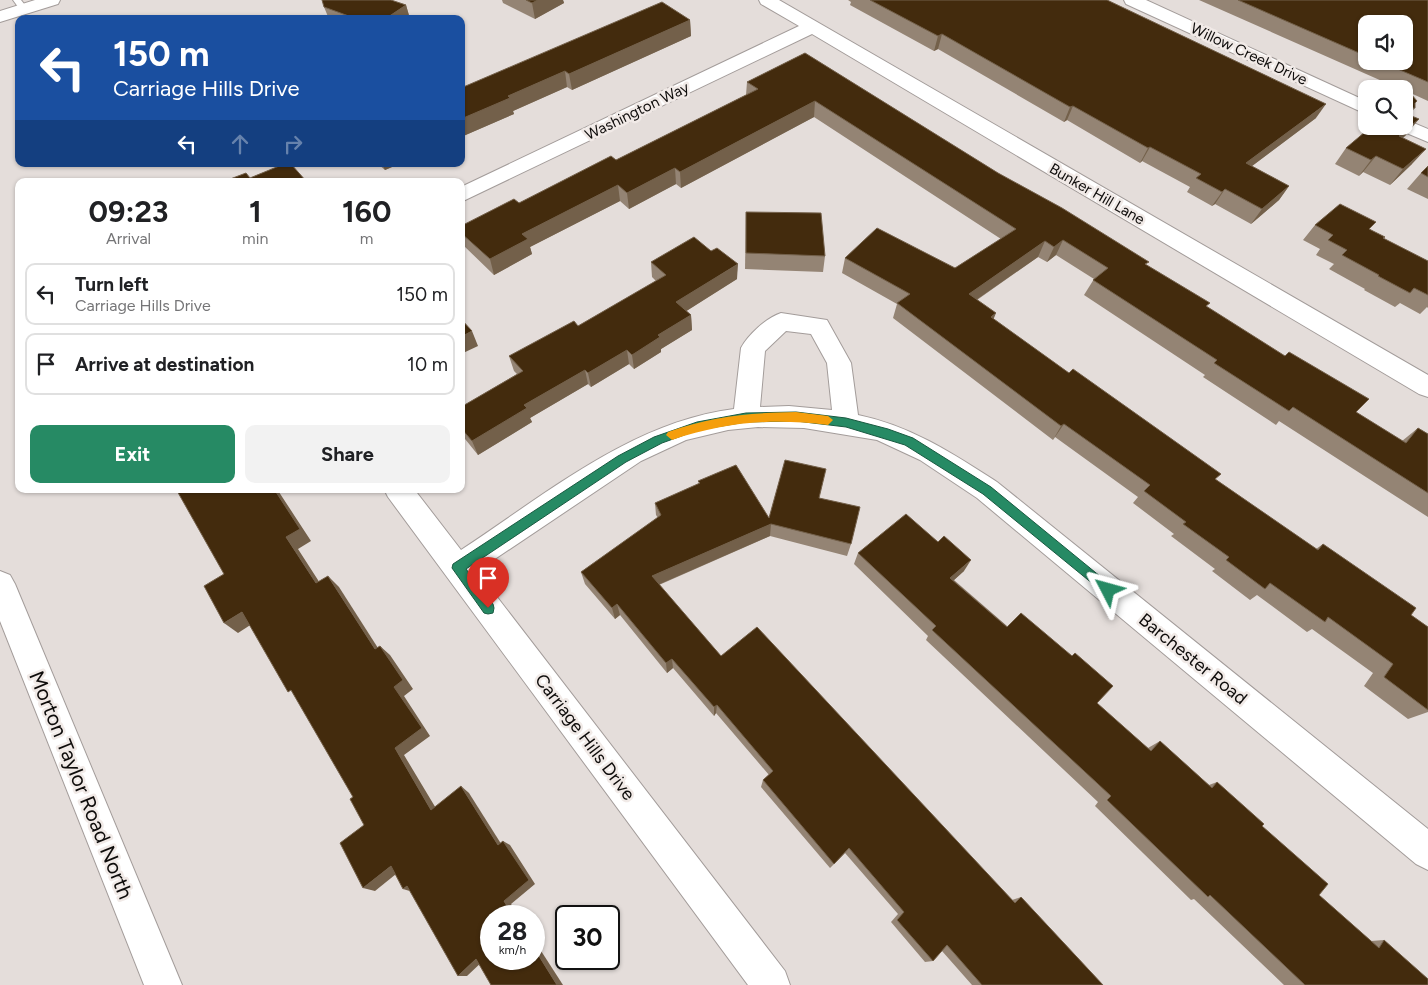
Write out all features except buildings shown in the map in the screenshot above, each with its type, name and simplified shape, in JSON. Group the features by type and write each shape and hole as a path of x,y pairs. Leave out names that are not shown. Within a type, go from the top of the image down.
{"street":[{"path":"0,18 21,5 52,0"},
{"name":"Bunker Hill Lane","path":"767,0 1428,388"},
{"name":"Willow Creek Drive","path":"1132,0 1358,104"},
{"name":"Washington Way","path":"465,193 812,27"},
{"path":"1413,129 1428,136"},
{"path":"746,418 752,348 781,322 819,326 839,364 846,422"},
{"name":"Barchester Road","path":"458,568 622,459 658,440 697,426 746,418 796,416 846,422 888,434 909,441 987,490 1428,852"},
{"name":"Carriage Hills Drive","path":"401,493 771,985"},
{"name":"Morton Taylor Road North","path":"0,584 163,985"}],"slow traffic":[{"path":"672,435 697,426 746,418 796,416 828,420"}],"route":[{"path":"488,608 458,568 622,459 658,440 697,426 746,418 796,416 846,422 909,441 987,490 1108,590"}]}
